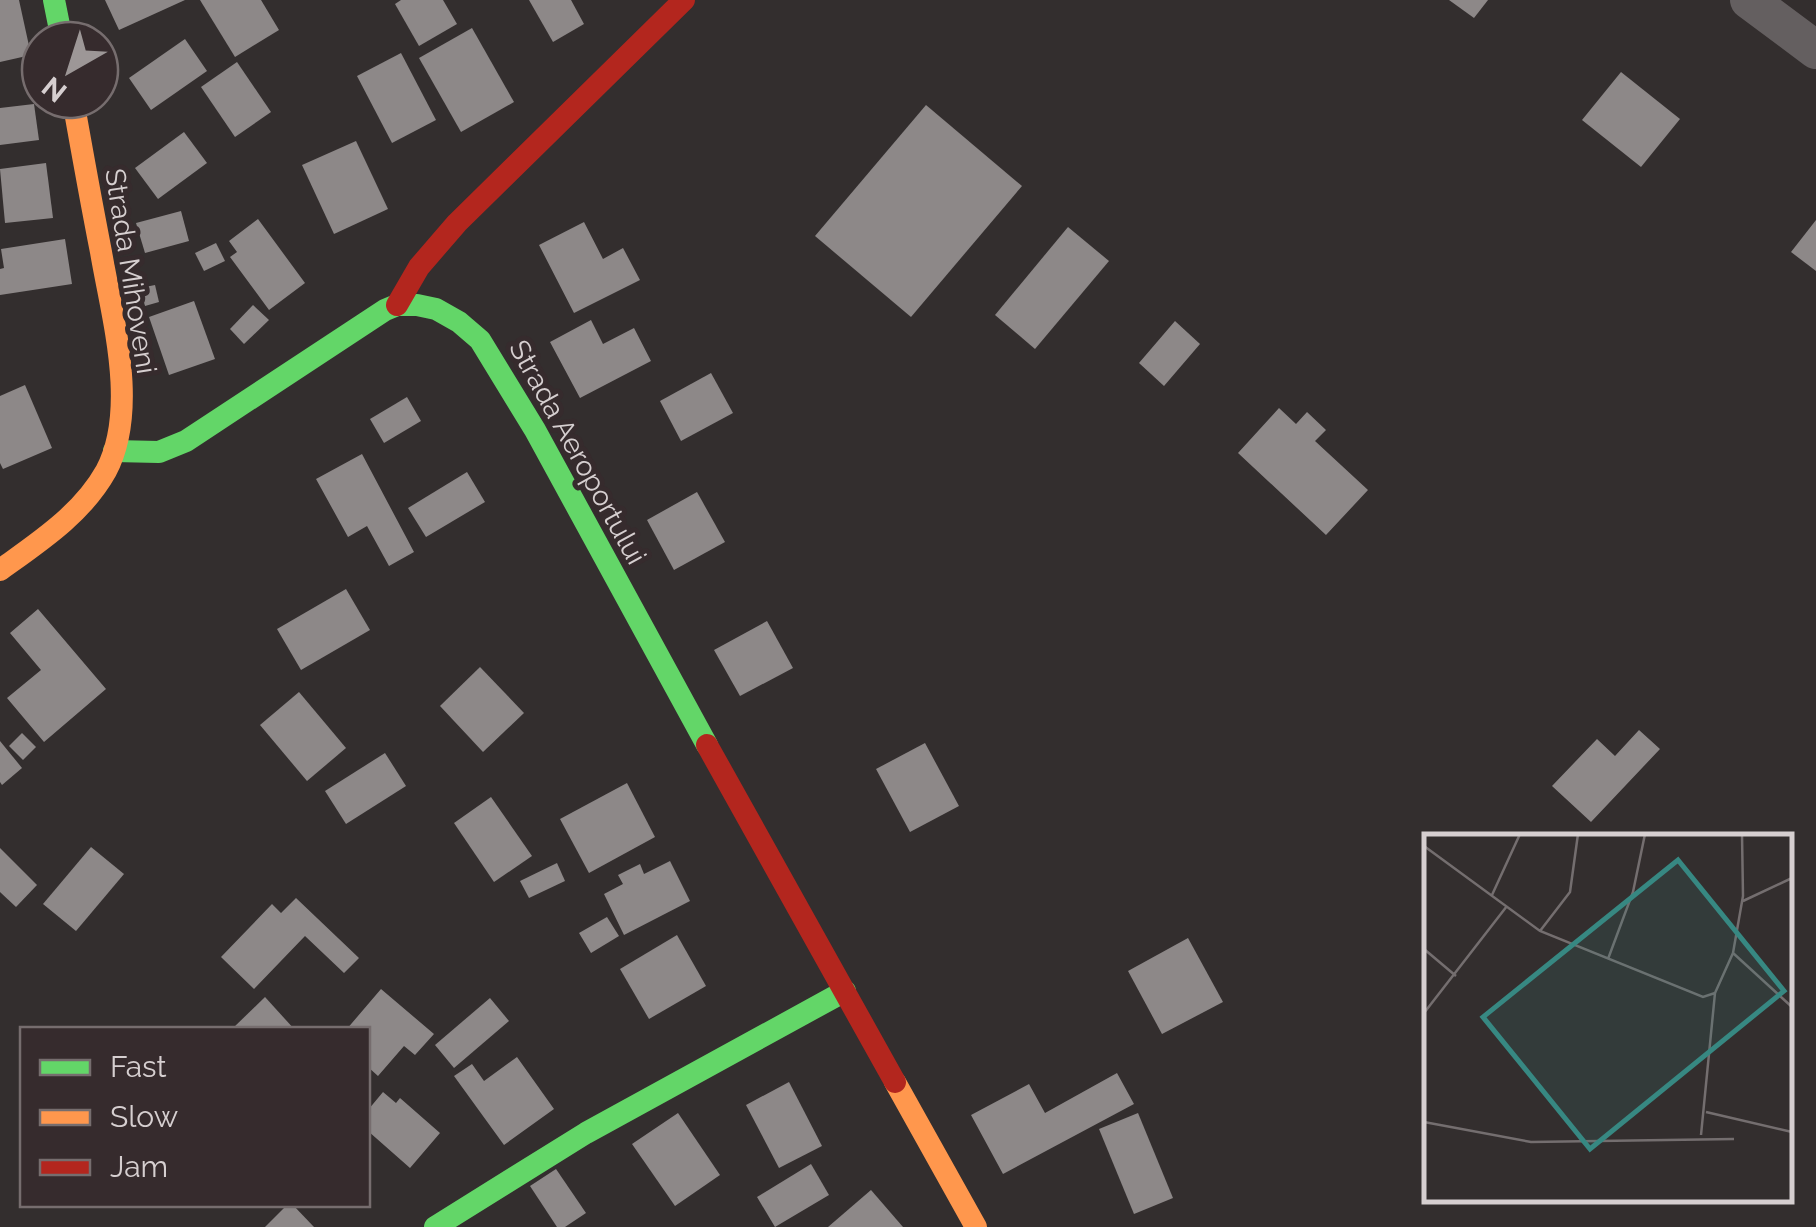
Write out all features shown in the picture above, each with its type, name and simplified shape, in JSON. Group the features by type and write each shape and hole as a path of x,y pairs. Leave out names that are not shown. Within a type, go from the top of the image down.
{"street":[{"path":"0,570 48,536 77,508 114,451 159,452 186,441 385,310 397,306 419,267 457,223 684,0"},
{"path":"1749,0 1816,50"},
{"name":"Strada Mihoveni","path":"76,120 118,362 120,428 114,451"},
{"name":"Strada Aeroportului","path":"397,306 417,304 436,309 480,340 534,430 976,1227"},
{"path":"435,1227 539,1160 845,990"}],"building":[{"path":"0,0 19,0 23,20 20,20 20,57 0,62"},
{"path":"105,0 185,0 120,30 120,20 114,20"},
{"path":"200,0 261,0 279,30 235,57"},
{"path":"401,0 443,0 457,24 419,46 395,4"},
{"path":"529,0 571,0 584,24 553,42"},
{"path":"1449,0 1488,0 1474,18"},
{"path":"472,28 514,102 461,132 419,58"},
{"path":"185,39 207,71 151,110 129,78"},
{"path":"401,53 436,120 392,143 357,76"},
{"path":"237,62 271,112 235,137 201,87"},
{"path":"1621,72 1680,119 1641,167 1582,120"},
{"path":"926,105 1022,186 911,317 815,236"},
{"path":"20,106 20,120 36,120 39,140 0,145 0,108"},
{"path":"184,132 207,163 158,199 135,168"},
{"path":"356,141 388,209 334,234 302,165"},
{"path":"46,163 53,218 5,223 0,169"},
{"path":"181,211 189,241 145,253 136,223"},
{"path":"258,219 305,283 269,310 230,257 237,252 229,241"},
{"path":"1816,220 1816,271 1791,252"},
{"path":"584,222 603,259 623,248 640,280 574,313 539,245"},
{"path":"1068,227 1109,261 1035,349 995,315"},
{"path":"65,239 72,284 0,295 0,269 4,268 1,249"},
{"path":"216,243 225,261 204,271 195,253"},
{"path":"155,285 159,302 145,306 140,288"},
{"path":"194,301 215,359 169,375 149,317"},
{"path":"253,305 269,320 244,344 230,329"},
{"path":"591,320 603,344 634,328 651,361 580,398 550,342"},
{"path":"1175,321 1200,344 1164,386 1139,363"},
{"path":"711,373 733,413 681,441 660,401"},
{"path":"25,385 52,448 3,469 0,396"},
{"path":"407,397 421,421 384,443 370,419"},
{"path":"1279,408 1296,424 1307,412 1326,430 1315,441 1368,490 1326,535 1238,453"},
{"path":"362,454 414,552 389,566 367,526 348,537 316,479"},
{"path":"467,472 485,502 426,537 408,508"},
{"path":"697,492 725,542 674,570 647,520"},
{"path":"346,589 370,630 301,670 277,629"},
{"path":"38,609 106,689 44,742 7,698 41,670 10,633"},
{"path":"767,621 793,668 740,696 714,650"},
{"path":"480,667 524,713 483,752 440,706"},
{"path":"299,692 346,748 307,781 260,725"},
{"path":"1639,730 1660,749 1591,822 1552,786 1597,739 1615,756"},
{"path":"22,733 36,747 23,760 9,746"},
{"path":"0,741 22,768 2,785 0,782"},
{"path":"925,743 959,806 910,832 876,769"},
{"path":"385,753 406,786 346,824 325,791"},
{"path":"627,783 655,837 589,873 560,819"},
{"path":"491,797 532,856 494,882 454,823"},
{"path":"91,847 124,874 76,931 43,904"},
{"path":"0,848 37,885 16,907 0,892"},
{"path":"670,861 690,901 624,935 604,894 623,884 618,875 640,864 644,874"},
{"path":"557,863 565,881 529,898 520,881"},
{"path":"296,898 359,958 344,973 305,936 254,989 221,957 272,904 281,913"},
{"path":"607,917 619,936 591,953 579,933"},
{"path":"677,935 706,986 649,1019 620,969"},
{"path":"1188,938 1223,1002 1162,1034 1128,971"},
{"path":"381,989 434,1034 415,1055 404,1046 378,1076 370,1069 370,1027 349,1027"},
{"path":"265,997 292,1027 234,1027"},
{"path":"490,998 509,1021 454,1068 435,1045"},
{"path":"517,1057 554,1109 504,1145 454,1076 472,1064 484,1081"},
{"path":"1117,1073 1134,1104 1003,1174 971,1115 1029,1084 1045,1113"},
{"path":"789,1082 822,1146 779,1168 746,1105"},
{"path":"383,1092 396,1103 400,1098 440,1133 410,1168 370,1133 370,1108"},
{"path":"678,1113 720,1175 675,1206 632,1144"},
{"path":"1138,1113 1173,1198 1134,1214 1099,1129"},
{"path":"811,1164 829,1195 775,1227 757,1197"},
{"path":"556,1169 586,1213 565,1227 557,1227 530,1186"},
{"path":"871,1190 903,1227 828,1227"},
{"path":"285,1207 295,1207 314,1227 265,1227"}],"traffic: fast":[{"path":"54,0 58,20"},
{"path":"114,451 159,452 186,441 385,310 397,305 436,309 480,340 535,430 707,745"},
{"path":"435,1227 586,1133 845,991"}],"traffic: slow":[{"path":"0,570 59,526 85,501 106,471 121,420 116,334 77,120"},
{"path":"895,1082 976,1227"}],"traffic: jam":[{"path":"397,305 419,267 457,223 684,0"},
{"path":"707,745 895,1082"}]}
